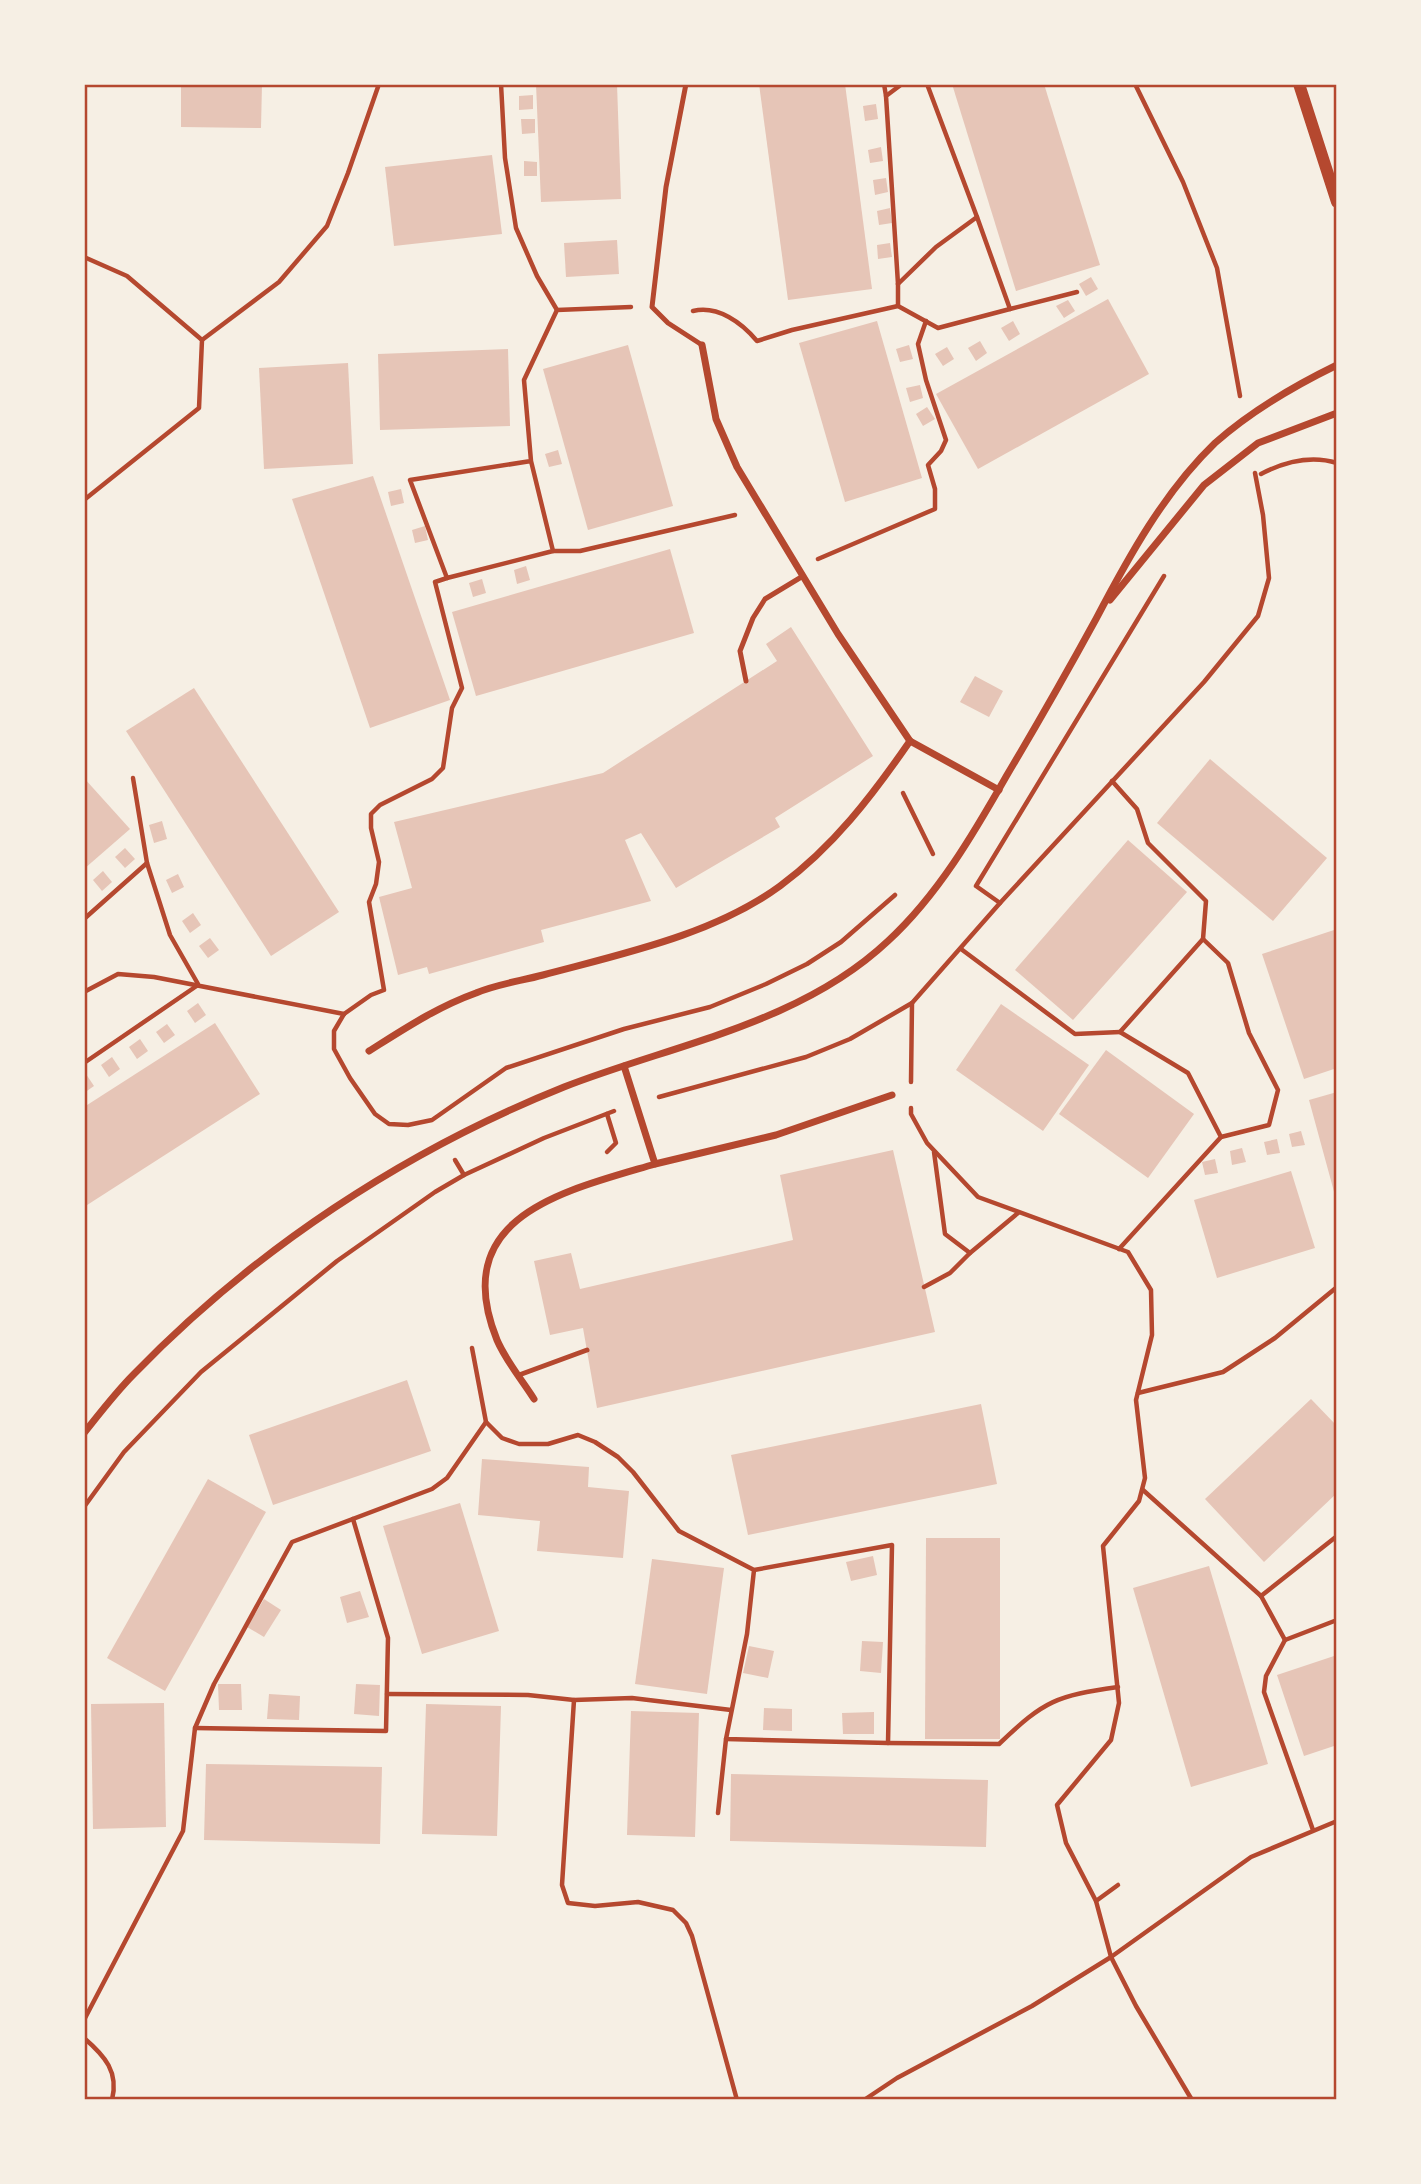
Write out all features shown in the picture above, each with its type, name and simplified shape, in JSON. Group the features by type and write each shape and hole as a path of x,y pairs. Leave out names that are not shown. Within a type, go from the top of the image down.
{"street":[{"path":"1300,84 1337,202"},
{"path":"702,345 716,419 737,467 838,634 909,741 999,790"},
{"path":"84,1433 132,1375 256,1265 330,1211 420,1156 486,1122 564,1087 782,1010 851,974 891,939 933,891 999,790 1063,680 1131,552 1181,482 1215,443 1270,402 1337,365"},
{"path":"1100,611 1204,485 1258,443 1337,413"},
{"path":"369,1051 426,1015 478,992 662,943 728,917 778,888 815,858 843,830 874,792 909,741"},
{"path":"624,1066 655,1164"},
{"path":"534,1399 498,1343 488,1314 485,1285 488,1257 514,1221 531,1210 607,1178 776,1135 892,1096"}],"lane":[{"path":"686,84 666,187 652,307 668,323 702,345"},
{"path":"746,681 740,651 753,618 765,599 803,576"},
{"path":"519,1375 587,1350"}],"path":[{"path":"202,340 279,282 327,226 379,84"},
{"path":"501,84 505,158 516,228 537,276 557,310"},
{"path":"884,84 898,306"},
{"path":"886,96 902,84"},
{"path":"927,84 1010,309"},
{"path":"1135,84 1183,182 1217,268 1232,352"},
{"path":"898,284 936,247 977,217"},
{"path":"84,257 127,276 202,340"},
{"path":"668,323 683,313 699,309 717,312 744,326 757,341 792,330 898,306 937,328 1077,292"},
{"path":"557,310 652,307"},
{"path":"553,551 531,461 524,380 557,310"},
{"path":"798,568 862,538 935,509 935,489 928,465 941,451 946,440 926,380 918,344 926,321"},
{"path":"84,500 199,408 202,340"},
{"path":"1250,480 1277,466 1305,459 1322,459 1337,463"},
{"path":"447,578 410,480 531,461"},
{"path":"736,515 580,551 553,551 435,582 462,688 452,708 443,768 432,779 380,805 371,814 371,828 379,862 376,884 369,902 384,990 370,995 344,1014 334,1031 334,1049 375,1114 389,1124 408,1125 432,1120 506,1068 624,1028 710,1007 807,964 841,942 898,892"},
{"path":"84,1507 124,1452 201,1372 291,1297 364,1241 435,1192 464,1175 544,1138 636,1104 806,1057 849,1039 912,1003 1000,903 1204,682 1258,616 1269,578 1263,516"},
{"path":"1000,903 976,886 1171,565"},
{"path":"132,778 147,863 170,935 199,985"},
{"path":"1112,781 1137,809 1148,843 1206,901 1203,939 1120,1032"},
{"path":"901,789 934,857"},
{"path":"84,919 147,863"},
{"path":"1119,1249 1221,1137 1269,1125 1279,1090 1249,1032 1228,964 1203,939"},
{"path":"961,949 1075,1034 1120,1032 1188,1073 1221,1137"},
{"path":"84,992 118,974 154,977 344,1014"},
{"path":"84,1063 199,985"},
{"path":"911,1086 912,1003"},
{"path":"911,1100 911,1114 934,1151 978,1197 1128,1252 1151,1290 1152,1335 1136,1400 1145,1478 1143,1490 1139,1501 1103,1546 1119,1703 1111,1740 1057,1805 1066,1843 1096,1901 1111,1957 1192,2100"},
{"path":"934,1151 945,1234 970,1253"},
{"path":"924,1287 950,1273 1018,1213"},
{"path":"1138,1393 1223,1371 1275,1338 1337,1287"},
{"path":"84,2020 183,1831 195,1728 214,1684 292,1542 432,1489 447,1478 486,1422 502,1438 519,1444 548,1444 579,1435 595,1442 618,1457 633,1472 679,1531 754,1570 891,1545 888,1743"},
{"path":"1143,1490 1261,1596 1285,1640"},
{"path":"195,1728 386,1731 388,1638 353,1519"},
{"path":"1261,1596 1337,1536"},
{"path":"718,1813 726,1739 747,1634 754,1570"},
{"path":"1313,1830 1264,1692 1266,1676 1285,1640 1337,1620"},
{"path":"726,1739 999,1744 1026,1718 1060,1698 1119,1687"},
{"path":"387,1694 528,1695 574,1700 632,1698 731,1710"},
{"path":"574,1700 562,1885 568,1903 595,1906 638,1902 673,1910 686,1923 692,1936 737,2100"},
{"path":"864,2100 897,2078 1032,2006 1111,1957 1251,1857 1337,1821"},
{"path":"1096,1901 1118,1885"},
{"path":"84,2038 111,2065 115,2088 112,2100"}],"building":[{"path":"181,84 262,84 261,128 181,127"},
{"path":"536,84 617,84 621,199 541,202"},
{"path":"759,84 845,84 872,289 788,300"},
{"path":"952,84 1044,84 1100,265 1016,291"},
{"path":"533,95 533,109 519,110 519,96"},
{"path":"876,104 878,119 865,121 863,106"},
{"path":"521,119 535,119 535,133 522,134"},
{"path":"881,147 883,161 870,163 868,150"},
{"path":"492,155 502,234 394,246 385,167"},
{"path":"524,161 537,162 537,176 524,176"},
{"path":"886,178 888,192 875,195 873,180"},
{"path":"890,208 892,223 879,225 877,211"},
{"path":"617,240 619,274 566,277 564,243"},
{"path":"890,243 892,257 878,259 877,245"},
{"path":"1091,277 1098,289 1086,296 1079,284"},
{"path":"1108,299 1149,374 978,469 936,394"},
{"path":"1068,300 1075,311 1064,318 1056,306"},
{"path":"877,321 922,478 845,502 799,343"},
{"path":"1013,321 1020,334 1009,341 1001,328"},
{"path":"980,341 987,353 976,361 968,348"},
{"path":"628,345 673,506 588,530 543,369"},
{"path":"909,345 913,359 900,362 896,349"},
{"path":"947,347 954,359 943,366 935,354"},
{"path":"508,349 510,426 380,430 378,354"},
{"path":"348,363 353,464 264,469 259,368"},
{"path":"920,385 923,398 910,402 906,388"},
{"path":"927,407 935,419 923,426 916,414"},
{"path":"558,450 562,464 549,467 545,454"},
{"path":"373,476 450,700 370,728 292,499"},
{"path":"401,489 404,503 391,506 388,492"},
{"path":"425,526 428,540 415,543 412,530"},
{"path":"670,549 694,633 476,696 452,612"},
{"path":"526,566 530,580 517,584 514,570"},
{"path":"482,579 486,593 473,597 469,583"},
{"path":"791,627 873,756 775,818 780,827 676,888 641,833 625,840 651,901 541,930 544,942 429,974 427,967 398,975 379,897 412,888 394,822 603,773 777,661 766,644"},
{"path":"975,676 1003,691 989,717 960,702"},
{"path":"194,688 339,912 271,956 126,731"},
{"path":"1210,759 1327,858 1273,921 1157,823"},
{"path":"84,778 130,829 84,869"},
{"path":"162,821 167,839 154,843 149,825"},
{"path":"1128,840 1187,892 1073,1020 1015,970"},
{"path":"125,848 135,859 125,868 115,857"},
{"path":"103,871 112,882 102,891 93,880"},
{"path":"178,874 184,887 172,893 166,880"},
{"path":"193,913 201,925 190,933 182,921"},
{"path":"1337,929 1337,1068 1304,1079 1262,954"},
{"path":"210,938 219,950 208,958 199,946"},
{"path":"198,1003 206,1015 195,1023 187,1011"},
{"path":"1001,1004 1089,1065 1043,1131 956,1070"},
{"path":"215,1023 260,1094 84,1207 84,1107"},
{"path":"167,1024 175,1035 164,1043 156,1032"},
{"path":"140,1039 148,1051 137,1059 129,1047"},
{"path":"1106,1050 1194,1114 1148,1178 1059,1114"},
{"path":"112,1057 120,1069 109,1077 101,1065"},
{"path":"86,1074 94,1086 84,1093 84,1076"},
{"path":"1337,1092 1337,1199 1336,1199 1309,1100"},
{"path":"1301,1131 1305,1145 1292,1147 1289,1134"},
{"path":"1277,1139 1280,1153 1267,1155 1264,1142"},
{"path":"1242,1148 1246,1162 1232,1165 1230,1151"},
{"path":"893,1150 935,1332 597,1408 583,1328 550,1335 534,1261 571,1253 580,1289 793,1240 780,1175"},
{"path":"1215,1159 1218,1173 1205,1175 1202,1162"},
{"path":"1291,1171 1315,1248 1217,1278 1194,1200"},
{"path":"407,1380 431,1451 273,1505 249,1435"},
{"path":"1311,1399 1337,1426 1337,1493 1264,1562 1205,1499"},
{"path":"981,1404 997,1484 748,1535 731,1455"},
{"path":"482,1459 589,1467 588,1487 629,1491 623,1558 537,1551 540,1521 478,1515"},
{"path":"208,1479 266,1512 165,1691 107,1658"},
{"path":"460,1503 499,1631 422,1654 383,1526"},
{"path":"926,1538 1000,1538 1000,1739 925,1739"},
{"path":"873,1556 877,1575 851,1581 846,1562"},
{"path":"652,1559 724,1568 707,1694 635,1684"},
{"path":"1209,1566 1268,1764 1191,1787 1133,1588"},
{"path":"360,1591 369,1617 347,1623 340,1597"},
{"path":"264,1599 281,1610 264,1637 247,1627"},
{"path":"862,1641 883,1642 881,1673 860,1671"},
{"path":"749,1646 774,1651 768,1678 743,1673"},
{"path":"1337,1655 1337,1745 1304,1756 1277,1675"},
{"path":"218,1684 241,1684 242,1710 219,1710"},
{"path":"356,1684 380,1685 379,1716 354,1714"},
{"path":"269,1694 300,1696 299,1720 267,1719"},
{"path":"164,1703 166,1827 93,1829 91,1704"},
{"path":"426,1704 501,1706 497,1836 422,1834"},
{"path":"764,1708 792,1709 792,1731 763,1730"},
{"path":"631,1711 699,1713 695,1837 627,1835"},
{"path":"874,1712 874,1734 843,1734 842,1713"},
{"path":"206,1764 382,1767 380,1844 204,1840"},
{"path":"731,1774 988,1780 986,1847 730,1841"}]}
